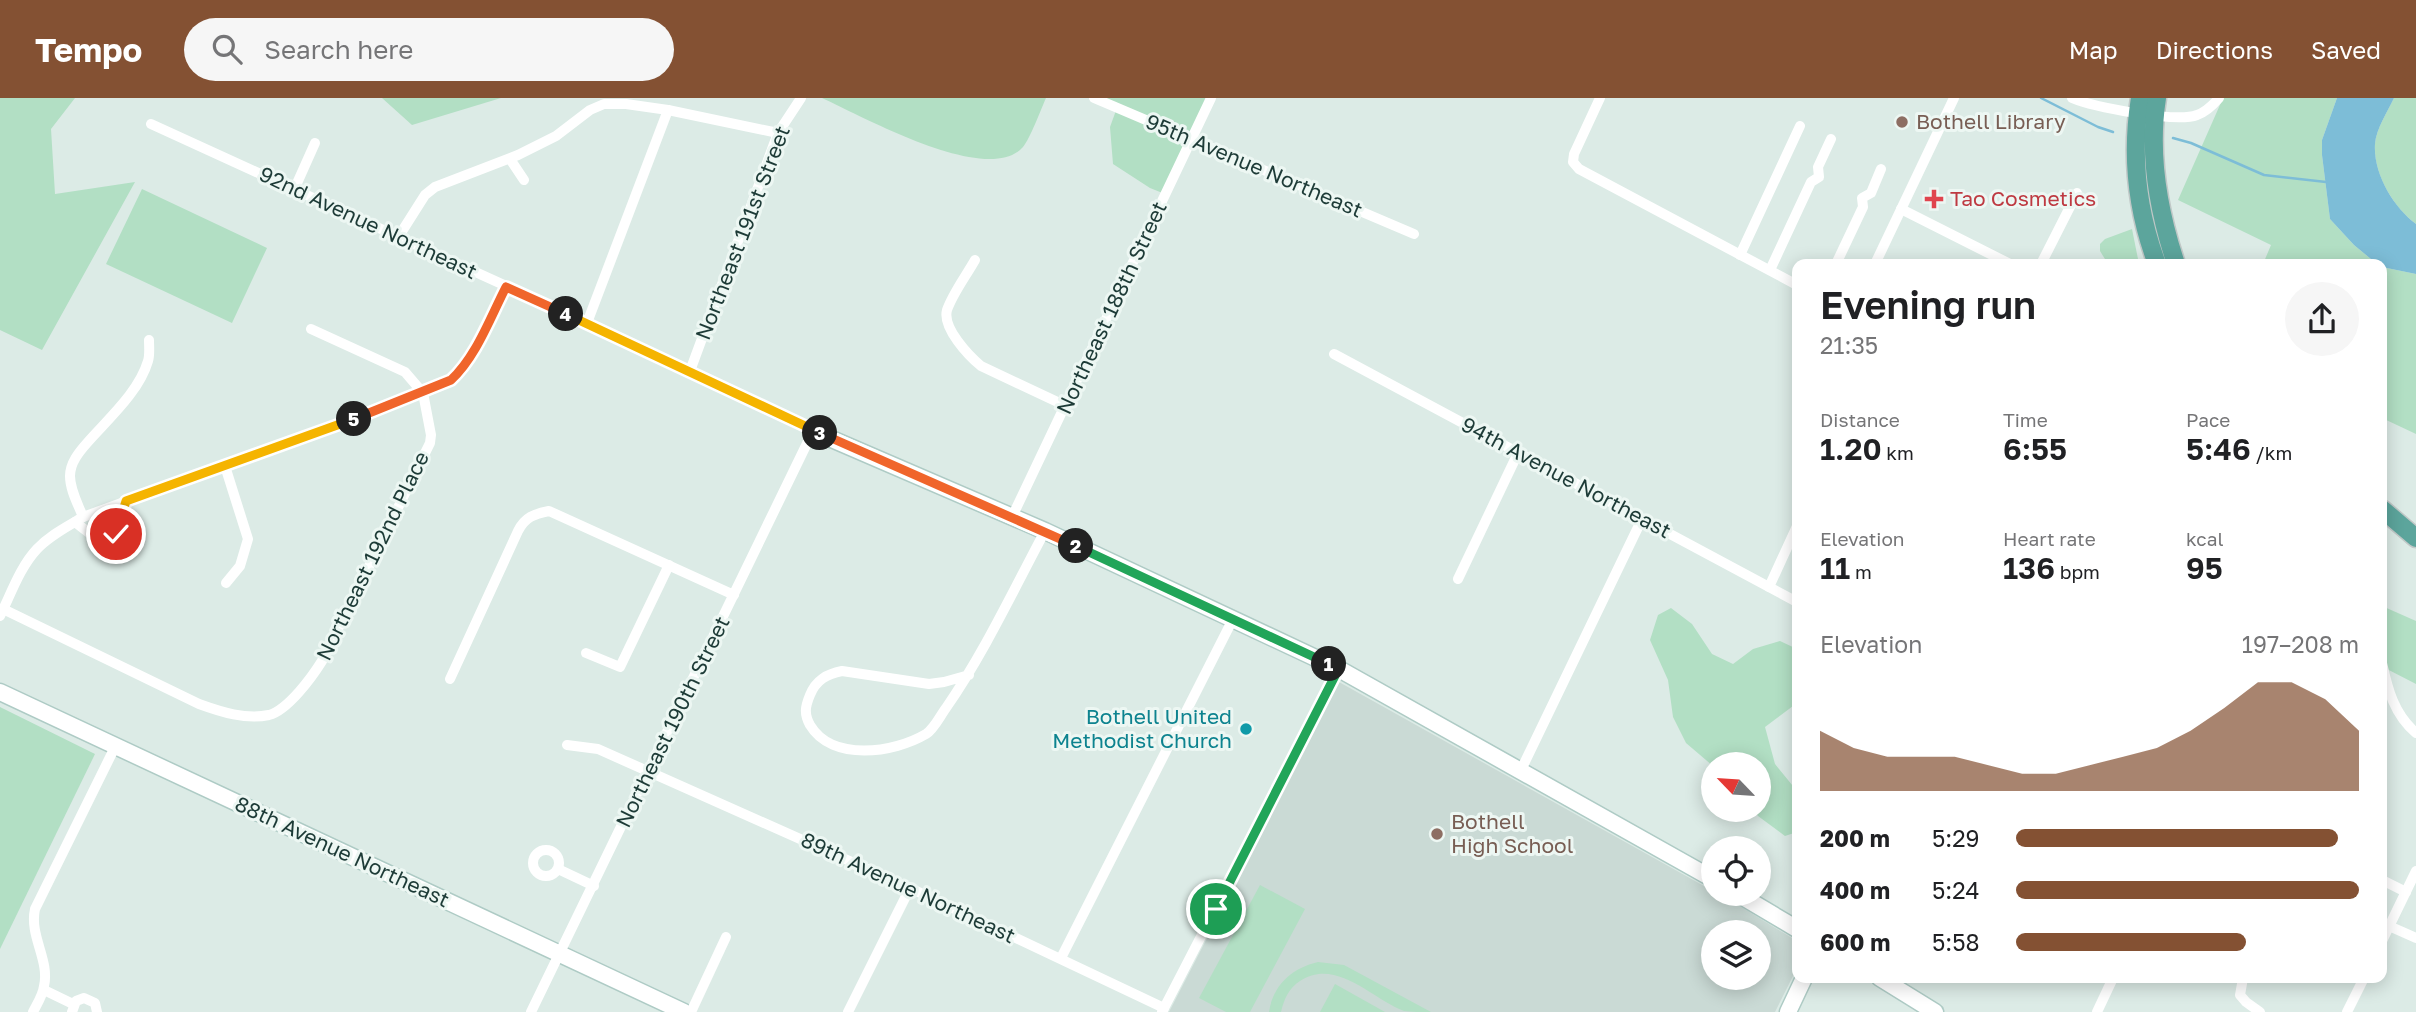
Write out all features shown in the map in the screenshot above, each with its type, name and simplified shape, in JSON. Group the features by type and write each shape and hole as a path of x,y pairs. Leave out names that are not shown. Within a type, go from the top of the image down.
{"main road":[{"path":"2147,106 2136,148 2137,182 2143,216 2156,259"},
{"path":"2147,106 2162,220 2174,259"},
{"path":"2387,513 2416,538"}],"street":[{"name":"Northeast 191st Street","path":"690,371 778,133 801,98"},
{"name":"95th Avenue Northeast","path":"1094,98 1414,234"},
{"name":"Northeast 188th Street","path":"1012,517 1211,98"},
{"path":"1600,98 1574,154 1573,162 1579,169 1792,282"},
{"path":"1877,259 1954,98"},
{"path":"2072,98 2124,112 2147,106 2185,117 2198,115 2219,98"},
{"path":"399,236 425,195 435,187 510,159 556,136 590,110 604,104 668,110 778,133"},
{"path":"587,323 668,110"},
{"name":"92nd Avenue Northeast","path":"151,124 587,323 813,431 1045,531 1339,668 1701,872"},
{"path":"1740,255 1800,126"},
{"path":"1770,270 1811,182 1819,177 1818,167 1831,139"},
{"path":"294,190 315,144"},
{"path":"510,159 524,180"},
{"path":"1838,259 1863,207 1863,198 1871,192 1881,169"},
{"path":"2044,259 2077,193"},
{"path":"1901,209 2000,259"},
{"path":"975,260 946,312 948,325 957,340 981,366 1066,406"},
{"path":"2,613 23,568 36,549 79,519 423,393 451,380 463,369 506,287"},
{"path":"311,329 405,372 423,393"},
{"path":"126,501 116,534 109,541 93,536 79,519 71,487 71,466 145,371 150,358 149,340"},
{"name":"94th Avenue Northeast","path":"1334,354 1792,599"},
{"name":"Northeast 192nd Place","path":"2,613 199,704 240,716 271,715 310,682 430,443 423,393"},
{"name":"Northeast 190th Street","path":"531,1012 813,431"},
{"path":"1458,579 1518,453"},
{"path":"225,466 248,539 240,566 226,583"},
{"path":"450,680 518,531 523,522 535,513 549,512 734,596"},
{"path":"1521,770 1642,519"},
{"path":"969,675 929,684 842,671 830,673 812,690 805,716 815,733 828,743 859,751 886,750 929,733 969,675 1045,531"},
{"path":"1769,587 1792,537"},
{"path":"586,653 620,667 669,565"},
{"path":"1061,958 1233,619"},
{"path":"1163,1010 1339,668"},
{"path":"2387,684 2402,720 2416,733"},
{"name":"88th Avenue Northeast","path":"0,692 684,1012"},
{"path":"33,1012 44,990 45,973 33,928 35,909 116,745"},
{"name":"89th Avenue Northeast","path":"567,745 598,749 649,771 1061,958 1163,1010"},
{"path":"558,869 594,886"},
{"path":"2387,930 2416,871"},
{"path":"2387,882 2406,892"},
{"path":"848,1012 910,888"},
{"path":"1758,906 1792,926"},
{"path":"2389,926 2416,938"},
{"path":"691,1012 726,937"},
{"path":"1788,1012 1802,983"},
{"path":"1888,983 1935,1012"},
{"path":"2097,1012 2111,983"},
{"path":"2242,983 2241,995 2260,1012"},
{"path":"2347,1012 2362,983"},
{"path":"44,990 73,1008 80,999 88,998 95,1003 97,1012"}],"shaded area":[{"name":"Bothell High School","path":"1339,682 1701,884 1701,906 1740,906 1763,920 1701,920 1701,990 1771,990 1771,925 1792,938 1792,978 1775,1012 1169,1012"}],"green space":[{"path":"0,98 75,98 51,129 55,194 135,182 42,350 0,330"},
{"path":"382,98 501,98 412,125"},
{"path":"822,98 1046,98 1023,147 1006,157 982,159 924,144"},
{"path":"1102,98 1211,98 1165,194 1150,188 1113,164 1110,127 1118,105"},
{"path":"2223,98 2337,98 2322,140 2330,219 2371,259 2265,259 2271,245 2178,200"},
{"path":"2394,98 2416,98 2416,224 2392,199 2381,178 2375,155 2378,132"},
{"path":"142,189 267,248 232,323 106,264"},
{"path":"2132,229 2138,259 2105,259 2100,251 2100,244 2105,239"},
{"path":"2387,268 2416,274 2416,434 2387,420"},
{"path":"1671,608 1692,624 1712,654 1733,664 1753,649 1780,641 1792,647 1792,707 1765,727 1775,764 1792,785 1792,834 1785,836 1766,822 1771,822 1771,752 1701,752 1701,756 1686,743 1673,717 1668,680 1650,640 1658,615"},
{"path":"2387,608 2416,621 2416,684 2387,669"},
{"path":"0,707 95,754 0,949"},
{"path":"1260,885 1305,909 1250,1012 1226,1012 1199,998"},
{"path":"1318,962 1344,965 1431,1012 1404,1011 1354,982 1327,974 1313,975 1300,981 1288,994 1281,1012 1269,1012 1271,1002 1285,979 1292,973"},
{"path":"1335,984 1385,1012 1320,1012"}],"water":[{"path":"2337,98 2394,98 2378,132 2375,155 2381,178 2392,199 2416,224 2416,274 2387,268 2387,259 2371,259 2330,219 2322,140"}],"waterway":[{"path":"2041,98 2113,132"},
{"path":"2173,138 2191,143 2264,175 2326,182"}],"place":[{"name":"Bothell Library","path":"1902,122"},
{"name":"Tao Cosmetics","path":"1934,199"},
{"name":"Bothell United Methodist Church","path":"1246,729"},
{"name":"Bothell High School","path":"1437,834"}],"route":[{"path":"116,534 126,501 423,393 451,380 463,369 474,352 506,287 813,431 1045,531 1339,668 1216,909"}]}
